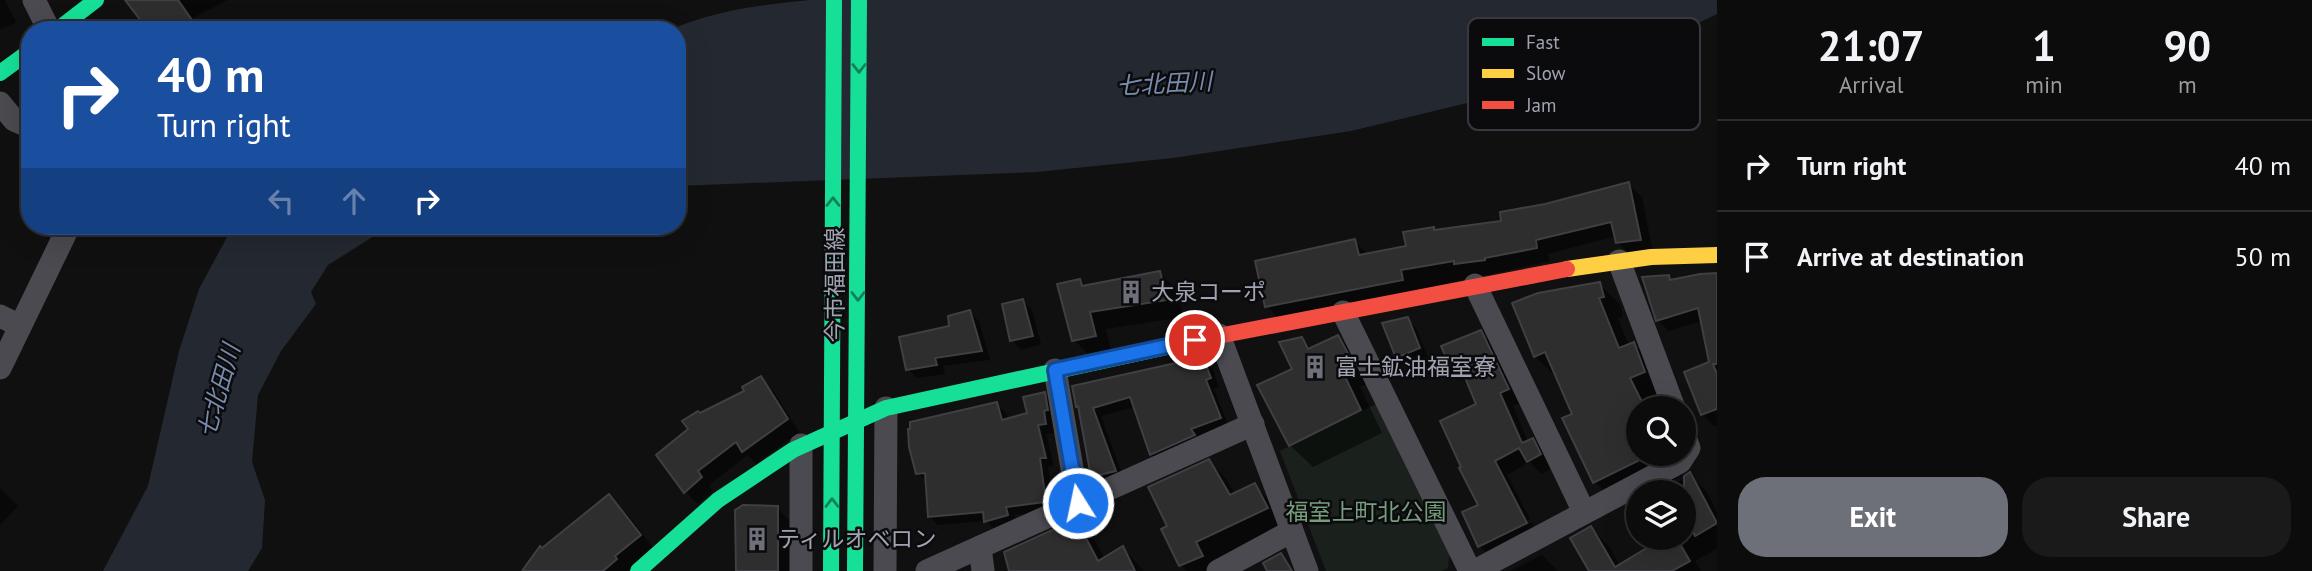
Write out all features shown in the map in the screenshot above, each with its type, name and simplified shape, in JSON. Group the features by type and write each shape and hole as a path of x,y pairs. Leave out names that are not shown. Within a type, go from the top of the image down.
{"main road":[{"path":"69,21 96,0"},
{"name":"今市福田線","path":"831,571 834,0"},
{"name":"今市福田線","path":"855,571 859,0"},
{"path":"0,73 21,61"},
{"path":"638,571 718,500 801,445 886,408 1219,335 1475,285 1651,257 1717,255"}],"street":[{"path":"34,0 44,21"},
{"path":"0,103 14,120 21,123"},
{"path":"0,368 10,321 63,235"},
{"path":"1619,261 1670,396"},
{"path":"1475,285 1584,512"},
{"path":"1343,312 1472,571 1671,466"},
{"path":"1219,335 1307,571"},
{"path":"1055,370 1078,503"},
{"path":"885,571 886,408"},
{"path":"927,571 1253,424"},
{"path":"801,445 801,571"},
{"path":"1218,571 1292,531"},
{"path":"980,547 983,571"}],"green space":[{"name":"福室上町北公園","path":"1378,403 1450,548 1448,568 1442,571 1326,571 1280,451"}],"water":[{"name":"七北田川","path":"810,0 1717,0 1717,14 1700,22 1700,18 1468,18 1468,103 1351,131 1173,158 1037,172 686,186 686,24 738,9"},
{"name":"七北田川","path":"228,235 376,235 328,265 311,292 316,304 281,351 258,395 252,462 265,500 262,548 248,571 103,571 148,486 179,351 199,289"}],"building":[{"path":"125,0 178,0 193,21 141,21"},
{"path":"1629,182 1641,240 1616,243 1611,222 1536,240 1537,248 1485,260 1454,264 1454,261 1401,270 1403,280 1265,307 1255,261 1355,239 1359,255 1406,246 1403,232 1501,221 1500,212 1545,204"},
{"path":"1160,271 1167,300 1090,312 1096,336 1072,341 1057,284 1080,279 1082,286"},
{"path":"1717,273 1717,364 1713,364 1717,374 1717,409 1701,415 1696,396 1693,396 1684,372 1709,362 1698,308 1656,321 1642,277 1669,275 1670,280"},
{"path":"1600,282 1604,297 1599,298 1619,348 1634,342 1645,372 1630,378 1639,396 1626,396 1628,466 1593,483 1562,418 1572,414 1545,352 1534,357 1512,303 1538,293"},
{"path":"1023,299 1033,336 1010,341 1002,304"},
{"path":"970,310 982,351 935,358 937,365 906,370 899,337 949,326 948,316"},
{"path":"1408,317 1420,348 1396,358 1382,323"},
{"path":"1481,330 1509,389 1500,393 1522,443 1533,438 1541,454 1527,462 1519,448 1495,461 1527,523 1478,547 1462,512 1478,505 1440,421 1476,404 1461,368 1452,372 1441,346"},
{"path":"1338,335 1351,359 1339,364 1361,410 1289,446 1257,385 1292,369 1279,342 1302,337 1308,349"},
{"path":"1203,357 1211,378 1206,380 1221,418 1191,429 1195,435 1150,455 1130,397 1093,408 1116,471 1091,477 1072,386"},
{"path":"761,376 788,419 742,452 736,442 698,471 702,477 684,493 656,455 688,429 682,421 744,391 742,387"},
{"path":"1045,392 1048,410 1044,411 1046,424 1038,425 1046,458 1040,458 1046,502 1006,507 1008,515 984,522 983,512 928,517 925,473 916,474 909,447 910,422 997,402 1002,420 1027,413 1023,397"},
{"path":"1209,459 1230,495 1255,483 1268,508 1196,542 1203,556 1179,566 1161,529 1167,526 1148,487"},
{"path":"1690,472 1694,480 1684,480 1684,476"},
{"path":"1696,483 1717,523 1696,535"},
{"path":"609,494 641,535 615,556 617,559 603,571 522,571 540,546 542,548"},
{"name":"ティルオベロン","path":"743,505 778,506 778,571 736,571 735,510"},
{"path":"1076,519 1098,561 1123,546 1135,571 1009,571 1004,552"},
{"path":"1591,526 1615,567 1643,550 1684,550 1690,561 1672,571 1589,571 1570,538"},
{"path":"1281,553 1292,571 1267,571 1263,563"}],"traffic: fast":[{"path":"69,21 96,0"},
{"path":"831,571 834,0"},
{"path":"855,571 859,0"},
{"path":"0,73 21,58"},
{"path":"638,571 718,500 793,450 886,408 1208,338"}],"traffic: slow":[{"path":"1567,269 1651,257 1717,255"}],"traffic: jam":[{"path":"1208,338 1567,269"}],"place":[{"name":"大泉コーポ","path":"1131,292"},
{"name":"富士鉱油福室寮","path":"1315,367"},
{"name":"ティルオベロン","path":"757,539"}],"route":[{"path":"1078,503 1055,370 1195,340"}]}
